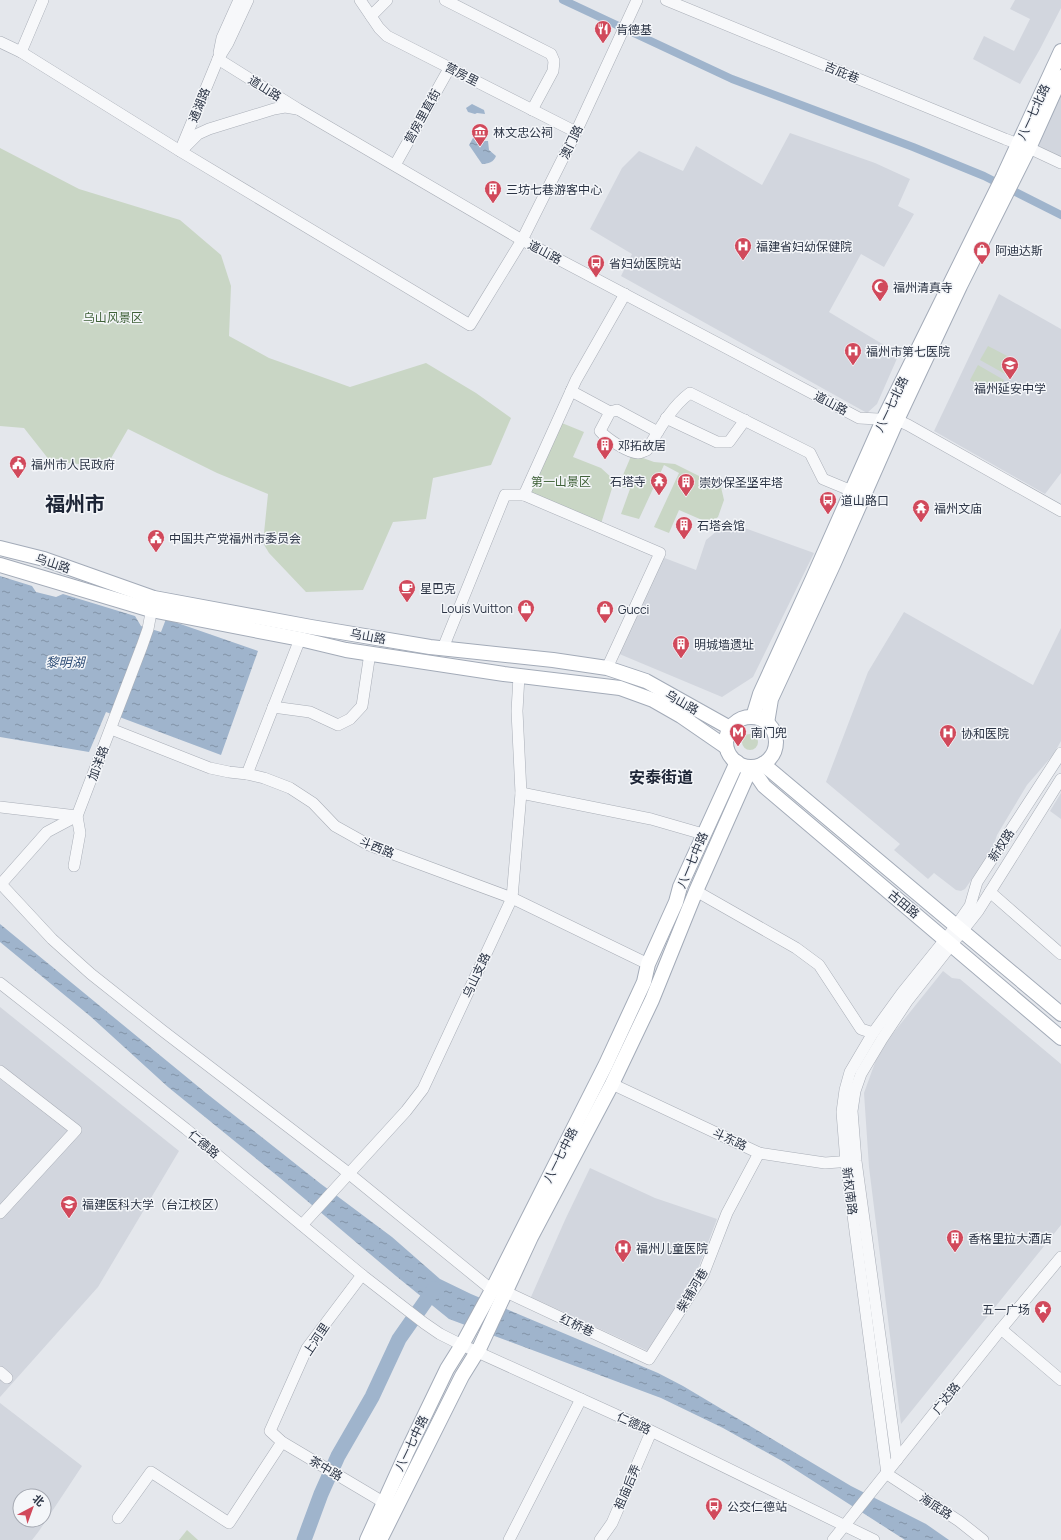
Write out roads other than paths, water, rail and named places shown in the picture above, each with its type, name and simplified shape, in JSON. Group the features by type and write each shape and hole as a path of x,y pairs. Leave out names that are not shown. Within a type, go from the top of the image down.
{"main road":[{"name":"八一七北路","path":"1024,146 1061,51"},
{"name":"八一七北路","path":"753,717 760,694 883,420 1061,77"},
{"path":"768,724 771,699 834,563 897,420 960,286 997,201"},
{"name":"乌山路","path":"0,548 44,559 153,604 444,648 553,660 607,668 646,681 730,728"},
{"name":"乌山路","path":"0,565 153,604 346,650 519,676 620,688 653,700 681,716 726,747"},
{"path":"753,717 761,719 768,724 775,737 776,745 774,753 769,759 757,765 742,765 736,762 728,753 726,747 727,734 730,728 740,719 753,717"},
{"name":"八一七中路","path":"380,1540 462,1376 480,1346 501,1291 644,982 648,964 676,902 680,887 736,762"},
{"name":"八一七中路","path":"367,1540 383,1502 447,1369 464,1342 501,1291 612,1084 652,1000 696,891 757,765"},
{"name":"古田路","path":"757,765 960,928 1061,1014"},
{"name":"古田路","path":"757,765 764,786 949,941 1061,1038"}],"street":[{"path":"21,52 43,0"},
{"name":"通湖路","path":"218,59 222,38 239,0"},
{"name":"通湖路","path":"180,151 218,59 228,43 248,0"},
{"name":"营房里","path":"360,0 378,28 387,36 576,132"},
{"path":"371,16 387,0"},
{"path":"445,0 551,54 554,61 553,71 532,110"},
{"name":"澳门路","path":"180,151 470,325 522,240 576,132 638,0"},
{"name":"吉庇巷","path":"666,0 1024,146 1061,163"},
{"path":"0,42 21,52 180,151 198,134 209,129 274,109 285,107 298,109"},
{"name":"道山路","path":"218,59 298,109 522,240 859,418 897,420"},
{"name":"营房里直街","path":"395,165 450,67"},
{"path":"524,494 571,391 625,294"},
{"path":"571,391 610,412 617,410 658,432"},
{"path":"610,412 600,431 605,437 631,452 638,453 647,450 666,418 684,397 690,393 810,453 823,479 852,491"},
{"path":"666,418 717,442 729,442 745,420"},
{"path":"897,420 1061,511"},
{"path":"444,648 505,495 524,494 660,553 607,668"},
{"name":"加洋路","path":"77,816 148,629 153,604"},
{"path":"247,774 300,639"},
{"path":"274,708 310,712 338,725 350,719 362,706 370,653"},
{"name":"乌山支路","path":"302,1225 406,1111 423,1089 512,898 521,793 517,711 519,676"},
{"name":"斗西路","path":"111,729 210,768 247,774 276,782 301,794 335,826 369,845 512,898 648,964"},
{"name":"新权路","path":"960,928 970,906 977,882 1061,753"},
{"name":"新权路","path":"949,941 990,892 1061,780"},
{"path":"521,793 652,819 703,834"},
{"path":"0,807 77,816"},
{"path":"74,866 80,833 77,816"},
{"path":"0,884 47,832 77,816"},
{"name":"红桥巷","path":"0,884 52,940 98,980 501,1291 649,1359"},
{"path":"696,891 796,948 819,965 861,1029 873,1033"},
{"path":"990,892 1061,954"},
{"name":"新权南路","path":"897,1460 842,1112 845,1090 850,1072 873,1033 902,994 949,941"},
{"name":"新权南路","path":"887,1474 851,1162 852,1111 855,1091 861,1074 882,1039 949,941"},
{"name":"仁德路","path":"0,983 186,1129 362,1275 440,1334 480,1346 581,1399 874,1540"},
{"path":"0,1070 76,1130 0,1213"},
{"name":"斗东路","path":"612,1084 759,1153 825,1162 851,1162"},
{"name":"柴铺河巷","path":"649,1359 703,1275 727,1213 759,1153"},
{"name":"广达路","path":"833,1540 887,1474 1000,1329 1061,1257"},
{"name":"上河里","path":"270,1431 307,1348 362,1275"},
{"path":"1000,1329 1061,1380"},
{"path":"509,1540 581,1399"},
{"name":"茶中路","path":"270,1431 282,1442 383,1502"},
{"name":"祖庙后弄","path":"600,1540 612,1523 651,1432"},
{"path":"118,1518 151,1472 230,1523 282,1442"},
{"name":"海底路","path":"887,1474 959,1520 983,1540"}],"water":[{"path":"472,104 484,110 485,114 468,112 466,108"},
{"path":"477,136 484,141 488,141 489,150 496,156 494,160 486,164 482,164 469,145 473,138"},
{"name":"黎明湖","path":"0,576 32,586 36,592 56,597 63,594 135,616 141,626 161,632 166,619 258,651 221,755 106,712 89,752 0,737"},
{"path":"0,924 206,1093 321,1184 392,1237 440,1279 471,1294 658,1373 683,1386 851,1486 926,1524 949,1540 905,1540 782,1461 723,1428 661,1398 449,1319 168,1087 90,1016 0,942"}],"waterway":[{"path":"563,0 732,79 913,147 984,176 1061,215"},
{"path":"304,1540 321,1494 338,1456 372,1397 399,1339 434,1289"}],"place":[{"name":"肯德基","path":"603,44"},
{"name":"林文忠公祠","path":"480,147"},
{"name":"三坊七巷游客中心","path":"493,204"},
{"name":"福建省妇幼保健院","path":"743,261"},
{"name":"阿迪达斯","path":"982,265"},
{"name":"省妇幼医院站","path":"596,278"},
{"name":"福州清真寺","path":"880,302"},
{"name":"福州市第七医院","path":"853,366"},
{"name":"福州延安中学","path":"1010,380"},
{"name":"邓拓故居","path":"605,460"},
{"name":"福州市人民政府","path":"18,479"},
{"name":"石塔寺","path":"659,496"},
{"name":"崇妙保圣坚牢塔","path":"686,497"},
{"name":"道山路口","path":"828,515"},
{"name":"福州文庙","path":"921,523"},
{"name":"石塔会馆","path":"684,540"},
{"name":"中国共产党福州市委员会","path":"156,553"},
{"name":"星巴克","path":"407,603"},
{"name":"Louis Vuitton","path":"526,623"},
{"name":"Gucci","path":"605,624"},
{"name":"明城墙遗址","path":"681,659"},
{"name":"南门兜","path":"738,747"},
{"name":"协和医院","path":"948,748"},
{"name":"福建医科大学（台江校区）","path":"69,1219"},
{"name":"香格里拉大酒店","path":"955,1253"},
{"name":"福州儿童医院","path":"623,1263"},
{"name":"五一广场","path":"1043,1324"},
{"name":"公交仁德站","path":"714,1521"}],"district":[{"name":"福州市","path":"75,503"},
{"name":"安泰街道","path":"661,777"}],"park label":[{"name":"乌山风景区","path":"113,317"},
{"name":"第一山景区","path":"561,481"}]}
